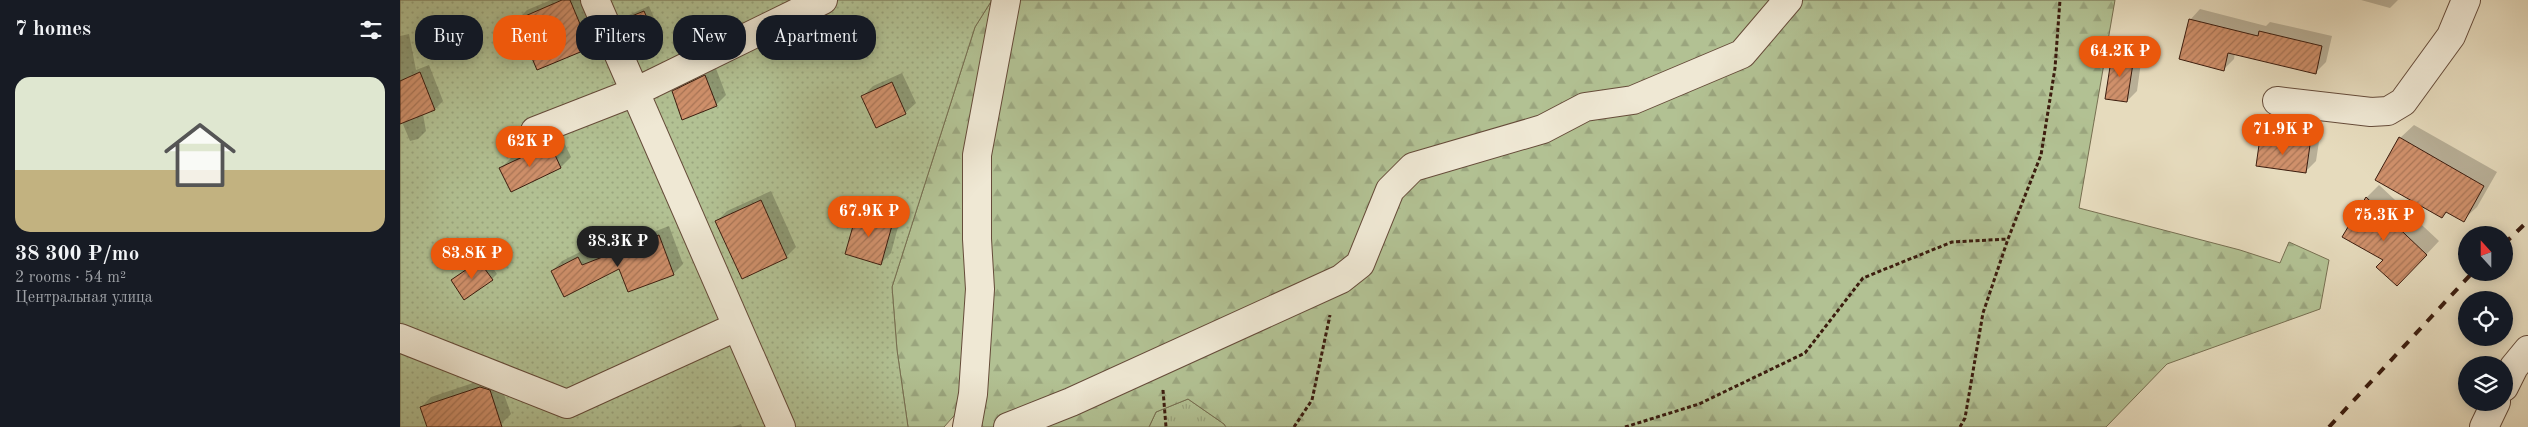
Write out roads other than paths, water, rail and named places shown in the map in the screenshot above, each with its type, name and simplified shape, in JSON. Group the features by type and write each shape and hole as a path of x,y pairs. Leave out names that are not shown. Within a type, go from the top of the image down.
{"street":[{"path":"595,0 781,427"},
{"path":"535,131 635,92 823,0"},
{"path":"967,427 973,394 980,289 977,239 977,155 1006,0"},
{"path":"1008,427 1080,398 1341,279 1360,264 1390,190 1413,167 1542,128 1585,107 1633,100 1742,54 1788,0"},
{"path":"2467,0 2472,32"},
{"path":"2277,101 2371,112 2388,111 2403,102 2451,36 2467,0"},
{"path":"400,338 567,404 736,327"},
{"path":"2513,369 2528,350"},
{"path":"2484,427 2492,411"}],"railway":[{"path":"2513,235 2528,221"},
{"path":"2329,427 2465,281"}]}
